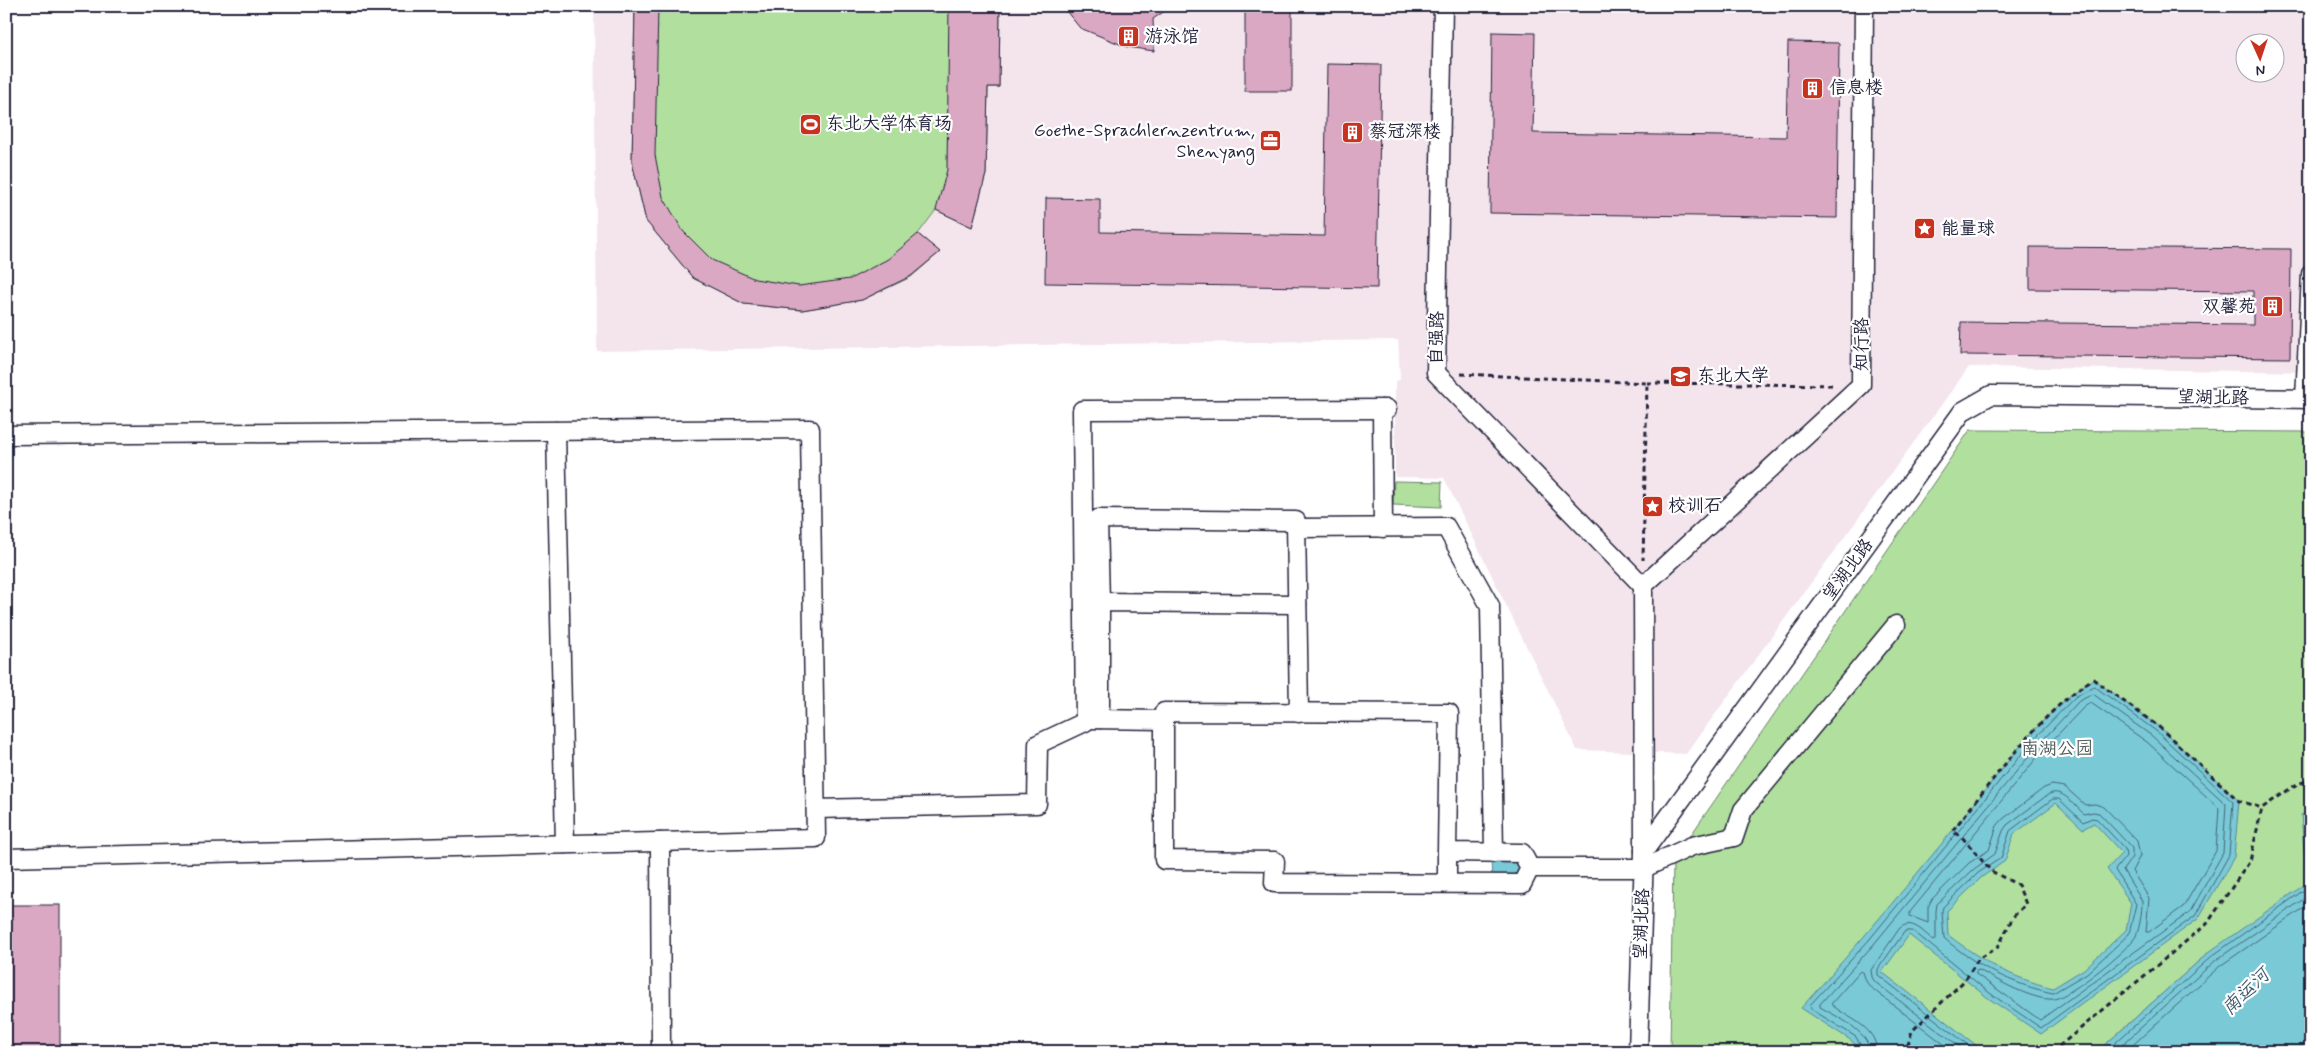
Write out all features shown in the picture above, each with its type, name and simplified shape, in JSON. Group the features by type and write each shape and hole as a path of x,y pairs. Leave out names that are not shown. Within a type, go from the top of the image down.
{"street":[{"name":"自强路","path":"1443,6 1436,373 1643,586"},
{"name":"知行路","path":"1643,586 1861,385 1864,6"},
{"path":"2308,399 2311,274"},
{"name":"望湖北路","path":"1638,1052 1644,859 1963,411 1991,395 2308,399"},
{"path":"1092,719 1082,410 1384,409 1383,528"},
{"path":"6,435 810,429 816,809 816,838 6,858"},
{"path":"556,431 565,844"},
{"path":"1092,719 1100,602 1098,520 1296,521 1299,713"},
{"path":"1296,528 1446,527 1490,606 1494,853"},
{"path":"1643,586 1644,859"},
{"path":"1100,602 1297,604"},
{"path":"1530,868 1644,859 1734,837 1743,810 1896,625"},
{"path":"1446,883 1449,713 1164,712 1164,860 1275,861 1274,883 1522,884 1530,868"},
{"path":"816,809 1037,804 1038,744 1092,719 1164,720"},
{"path":"660,842 662,1052"},
{"path":"1447,852 1522,853 1530,868"}],"path":[{"path":"1436,373 1647,382 1861,385"},
{"path":"1643,586 1647,382"},
{"path":"1892,1052 1907,1048 1912,1032 1965,980 1978,958 1998,947 2014,917 2026,904 2018,885 1991,871 1962,837 1952,831 2030,736 2072,693 2093,679 2159,727 2239,800 2262,808"},
{"path":"2052,1052 2207,924 2250,861 2262,808 2297,784 2311,780"},
{"path":"1853,1052 1858,1050 1873,1052"}],"shaded area":[{"name":"东北大学","path":"594,6 2311,6 2311,372 1969,367 1686,754 1577,750 1444,478 1395,477 1395,381 1400,380 1398,340 597,351"}],"green space":[{"name":"东北大学体育场","path":"635,6 1000,6 999,87 988,87 986,174 972,227 936,210 918,234 940,252 911,277 862,300 802,310 744,304 693,278 646,221 632,162"},
{"name":"南湖公园","path":"1970,430 2311,432 2311,1032 2209,952 2097,1052 1670,1052 1673,861"},
{"path":"1394,481 1442,482 1441,507 1393,505"}],"water":[{"path":"2093,679 2159,727 2239,801 2234,857 2198,919 2041,1034 1988,998 1909,935 1882,972 1985,1052 1860,1052 1852,1041 1801,1008 1905,888 2024,742 2074,692","holes":["2056,803 2083,829 2094,823 2122,853 2107,869 2131,903 2126,930 2084,969 2053,988 2023,979 1998,968 1948,935 1947,911 1982,877 2005,861 2014,834"]},
{"name":"南运河","path":"2311,811 2311,1052 2097,1052 2209,952 2307,883 2301,815"},
{"path":"1496,858 1516,858 1521,863 1521,876 1492,877 1491,862"}],"building":[{"path":"635,6 658,6 655,155 663,197 683,231 712,260 755,279 799,286 850,279 888,259 918,234 940,252 911,276 862,300 802,310 744,304 693,278 646,221 632,162"},
{"path":"949,6 1000,6 999,87 988,87 986,174 972,227 936,210 947,170"},
{"name":"游泳馆","path":"1062,6 1172,6 1153,19 1154,51 1127,47 1080,28"},
{"path":"1245,6 1292,6 1292,91 1245,91"},
{"name":"信息楼","path":"1492,32 1535,33 1533,133 1786,137 1788,42 1839,43 1837,218 1490,213"},
{"name":"蔡冠深楼","path":"1327,64 1381,65 1377,288 1045,283 1046,198 1100,199 1100,232 1324,236"},
{"name":"双馨苑","path":"2030,247 2291,249 2290,358 1960,355 1961,322 2253,325 2253,291 2030,289"},
{"path":"6,905 60,905 60,1052 6,1052"}],"place":[{"name":"游泳馆","path":"1129,37"},
{"name":"信息楼","path":"1813,88"},
{"name":"东北大学体育场","path":"810,124"},
{"name":"蔡冠深楼","path":"1353,132"},
{"name":"Goethe-Sprachlernzentrum, Shenyang","path":"1271,141"},
{"name":"能量球","path":"1925,229"},
{"name":"双馨苑","path":"2272,307"},
{"name":"东北大学","path":"1681,376"},
{"name":"校训石","path":"1652,506"}]}
